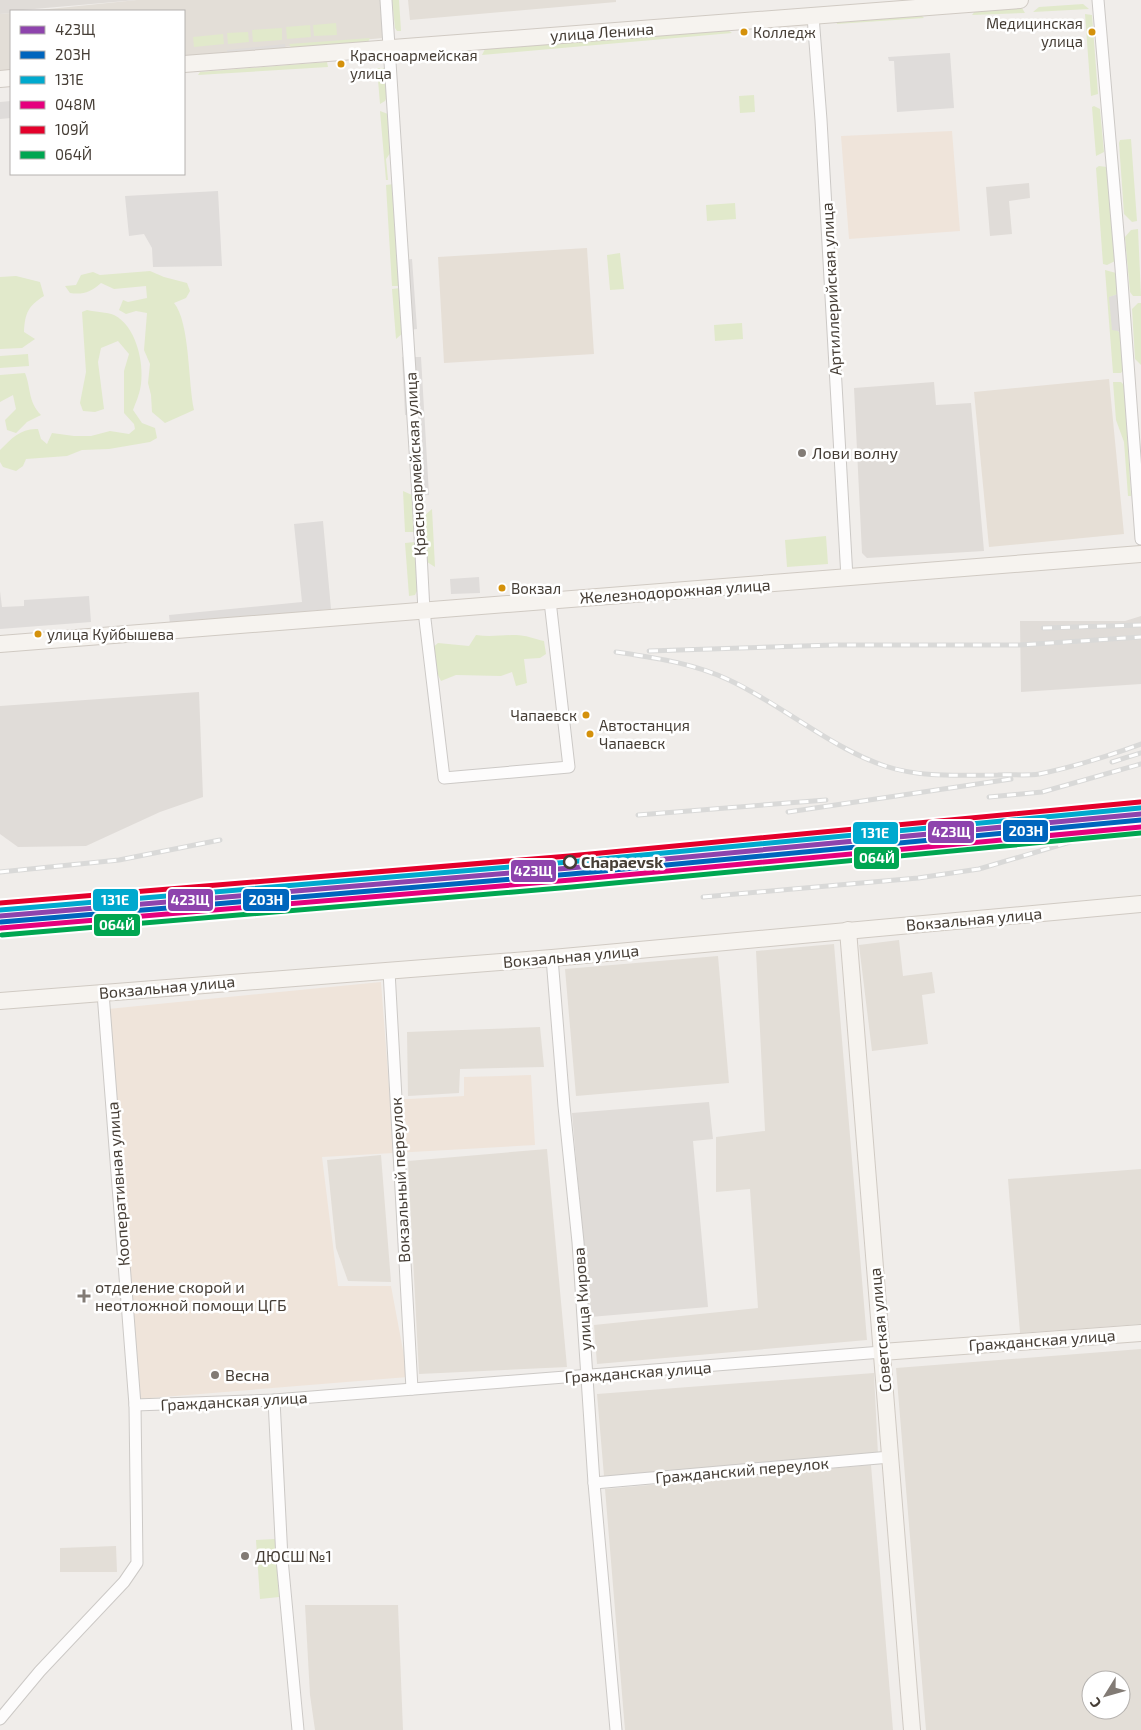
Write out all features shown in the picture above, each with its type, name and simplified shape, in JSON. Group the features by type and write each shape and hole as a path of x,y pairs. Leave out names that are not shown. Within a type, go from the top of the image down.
{"street":[{"name":"Красноармейская улица","path":"386,0 424,611 444,778 569,767 550,601"},
{"name":"улица Ленина","path":"185,64 389,48 812,8 1020,0"},
{"path":"1098,0 1122,277 1141,539"},
{"name":"Артиллерийская улица","path":"812,8 821,120 848,578"},
{"name":"Железнодорожная улица","path":"0,644 1141,554"},
{"name":"Вокзальная улица","path":"0,1001 552,958 1141,904"},
{"name":"Советская улица","path":"848,930 912,1730"},
{"name":"улица Кирова","path":"552,958 616,1730"},
{"name":"Вокзальный переулок","path":"389,971 412,1389"},
{"name":"Кооперативная улица","path":"0,1719 40,1670 124,1582 137,1562 135,1406 103,993"},
{"name":"Гражданская улица","path":"135,1406 274,1400 1141,1333"},
{"path":"274,1400 282,1559 298,1730"},
{"name":"Гражданский переулок","path":"594,1482 890,1457"}],"shaded area":[{"path":"0,0 137,0 10,10 10,13 0,14"},
{"path":"137,0 380,0 383,38 185,56 185,10 40,10"},
{"path":"408,0 616,0 616,2 410,20"},
{"path":"10,13 10,72 0,73 0,14"},
{"path":"285,44 286,52 228,57 227,50"},
{"path":"950,53 954,108 897,112 894,61 889,61 888,57"},
{"path":"10,101 10,118 0,119 0,102"},
{"path":"952,131 960,231 849,239 841,136"},
{"path":"1029,183 1030,198 1009,201 1012,234 990,236 986,187"},
{"path":"218,191 222,266 153,267 152,248 144,234 129,236 125,196"},
{"path":"587,248 594,354 444,363 438,257"},
{"path":"412,259 417,329 408,330 403,260"},
{"path":"1118,294 1121,334 1118,331 1112,330 1109,297"},
{"path":"402,357 421,357 429,495 418,496 413,415 405,415"},
{"path":"1109,379 1124,534 989,547 974,392"},
{"path":"934,382 936,405 971,403 984,551 867,558 862,553 854,388"},
{"path":"323,521 331,609 170,624 169,615 302,602 294,524"},
{"path":"479,577 480,593 451,594 450,579"},
{"path":"0,591 2,607 24,606 24,600 89,596 91,622 0,629"},
{"path":"1141,616 1141,684 1021,692 1020,621 1125,621"},
{"path":"199,692 203,797 160,812 86,846 18,847 0,834 0,706"},
{"path":"899,940 903,976 932,972 935,993 922,995 928,1044 872,1051 859,945"},
{"path":"834,944 867,1340 597,1364 594,1325 758,1308 750,1189 716,1192 716,1137 765,1131 756,951"},
{"path":"718,956 729,1083 576,1096 565,969"},
{"path":"381,982 390,1100 464,1096 464,1077 531,1075 535,1145 322,1157 338,1286 391,1286 408,1377 138,1399 108,1009"},
{"path":"540,1027 544,1067 460,1069 459,1093 408,1096 407,1032"},
{"path":"709,1102 713,1139 693,1141 708,1307 590,1317 572,1113"},
{"path":"547,1149 567,1367 419,1374 408,1161"},
{"path":"381,1155 391,1282 348,1281 336,1248 327,1160"},
{"path":"1141,1169 1141,1324 1020,1333 1008,1179"},
{"path":"1141,1349 1141,1730 926,1730 896,1368"},
{"path":"874,1373 878,1455 604,1476 597,1394"},
{"path":"871,1465 893,1730 625,1730 605,1489"},
{"path":"116,1546 117,1572 60,1572 60,1548"},
{"path":"305,1605 398,1605 403,1730 315,1730 310,1695"}],"green space":[{"path":"392,0 399,0 401,31 397,31 395,28"},
{"path":"1083,4 1089,9 1033,12 1039,7"},
{"path":"1022,8 1025,13 972,15 976,10"},
{"path":"920,14 924,18 837,24 836,19"},
{"path":"1085,14 1092,15 1098,94 1091,96"},
{"path":"336,23 337,35 314,36 313,25"},
{"path":"310,25 311,37 287,39 286,27"},
{"path":"282,28 282,40 253,42 252,30"},
{"path":"725,28 732,33 482,55 485,49"},
{"path":"248,32 249,42 228,44 227,33"},
{"path":"223,34 224,44 194,47 193,37"},
{"path":"370,38 368,42 292,49 289,44"},
{"path":"469,50 474,56 408,61 407,59 409,55"},
{"path":"327,62 328,67 198,75 200,72"},
{"path":"377,68 385,68 387,97 380,104"},
{"path":"754,95 755,112 740,113 739,96"},
{"path":"1092,107 1100,109 1104,152 1096,156"},
{"path":"380,111 388,114 391,152 386,159 388,180 386,180"},
{"path":"1131,139 1137,221 1132,222 1124,214 1119,143 1120,140"},
{"path":"1099,166 1107,167 1115,261 1107,265 1103,264 1096,168"},
{"path":"394,184 400,286 392,286 386,185"},
{"path":"735,203 736,219 707,221 706,205"},
{"path":"1138,229 1141,296 1133,296 1130,292 1125,237 1131,230"},
{"path":"620,253 624,289 610,290 607,255"},
{"path":"1105,270 1116,273 1118,294 1110,297 1118,331 1121,334 1123,370 1121,373 1113,373"},
{"path":"150,271 187,283 190,291 186,298 174,303 179,312 186,338 194,410 165,423 152,412 148,383 150,364 144,350 147,313 136,311 126,314 119,310 123,300 128,302 147,298 146,286 114,289 101,283 90,291 79,294 70,293 65,286 76,285 81,275 93,272 100,275"},
{"path":"16,276 40,282 44,296 34,303 28,311 24,325 24,332 35,339 22,348 0,349 0,277"},
{"path":"400,288 403,333 396,339 392,289"},
{"path":"1138,303 1141,303 1141,365 1135,359 1132,309"},
{"path":"87,310 114,315 122,320 133,336 140,355 142,375 140,391 133,410 142,423 155,428 157,438 150,442 109,449 82,450 67,456 26,459 23,466 16,471 3,467 0,462 0,450 13,438 27,430 38,429 41,439 47,444 52,433 91,436 110,431 129,434 135,429 134,424 124,413 124,371 129,354 118,341 101,348 98,362 104,409 95,412 83,411 80,403 86,372 82,312"},
{"path":"742,323 743,339 715,341 714,325"},
{"path":"28,354 29,366 0,368 0,356"},
{"path":"25,373 32,400 41,415 27,422 16,433 7,430 5,420 16,409 13,395 0,402 0,375"},
{"path":"1113,382 1121,382 1124,385 1131,496 1128,496 1124,442 1116,420"},
{"path":"403,491 412,495 414,532 405,532"},
{"path":"432,509 435,567 427,562 425,515"},
{"path":"826,536 828,564 787,567 785,540"},
{"path":"415,542 418,589 415,595 409,596 405,543"},
{"path":"476,635 526,636 544,641 546,654 540,658 524,659 527,683 516,686 512,672 501,676 456,675 441,681 435,669 432,648 438,643 469,646"},
{"path":"275,1539 279,1597 260,1599 256,1540"}],"railway":[{"path":"1043,628 1141,625"},
{"path":"649,651 834,645 1020,645 1141,637"},
{"path":"616,652 674,662 715,674 768,701 845,748 865,758 899,770 955,775 1039,774 1091,761 1141,744"},
{"path":"1112,762 1141,753"},
{"path":"989,797 1042,792 1141,764"},
{"path":"788,812 1011,779"},
{"path":"638,815 826,800"},
{"path":"703,897 918,878 979,869 1124,826"},
{"path":"0,872 119,860 220,840"}],"transit line":[{"name":"109Й","path":"0,903 569,856 1140,802"},
{"name":"131Е","path":"0,910 569,862 1140,808"},
{"name":"423Щ","path":"0,916 570,868 1141,814"},
{"name":"203Н","path":"1,922 571,874 1141,820"},
{"name":"048М","path":"1,928 571,880 1141,827"},
{"name":"064Й","path":"2,935 572,887 1141,833"}],"place":[{"name":"Колледж","path":"744,32"},
{"name":"Медицинская улица","path":"1092,32"},
{"name":"Красноармейская улица","path":"341,64"},
{"name":"Лови волну","path":"802,453"},
{"name":"Вокзал","path":"502,588"},
{"name":"улица Куйбышева","path":"38,634"},
{"name":"Чапаевск","path":"586,715"},
{"name":"Автостанция Чапаевск","path":"590,734"},
{"name":"Chapaevsk","path":"570,862"},
{"name":"отделение скорой и неотложной помощи ЦГБ","path":"84,1296"},
{"name":"Весна","path":"215,1375"},
{"name":"ДЮСШ №1","path":"245,1556"}]}
